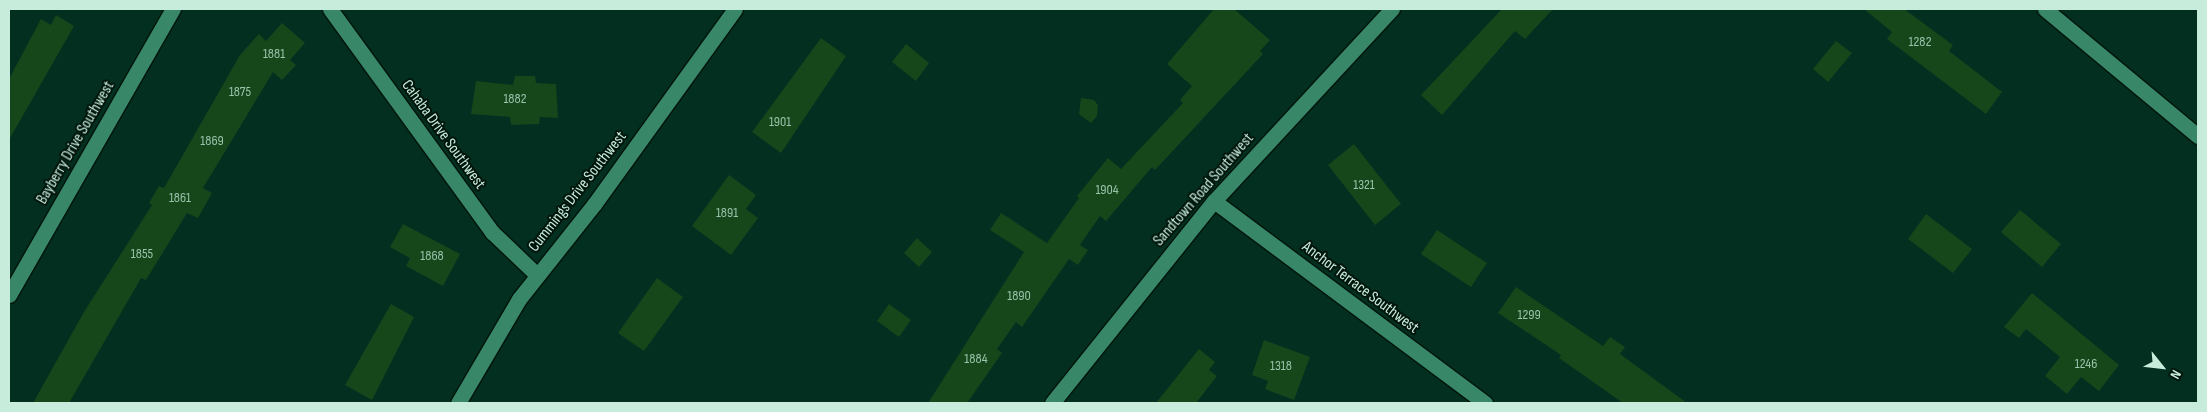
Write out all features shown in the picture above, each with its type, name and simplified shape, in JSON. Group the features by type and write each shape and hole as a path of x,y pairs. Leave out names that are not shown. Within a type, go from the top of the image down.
{"street":[{"name":"Bayberry Drive Southwest","path":"9,295 173,9"},
{"name":"Cahaba Drive Southwest","path":"330,9 492,232 536,274"},
{"name":"Cummings Drive Southwest","path":"458,403 496,334 536,274 595,203 735,9"},
{"name":"Sandtown Road Southwest","path":"1052,403 1214,201 1392,9"},
{"path":"2044,9 2198,136"},
{"name":"Anchor Terrace Southwest","path":"1214,201 1485,403"}],"building":[{"path":"1214,9 1234,9 1270,40 1260,51 1263,54 1155,170 1152,167 1106,221 1100,216 1080,245 1088,250 1078,265 1069,259 1022,327 1016,322 997,349 1002,353 967,403 928,403 1024,252 990,230 1001,213 1047,243 1079,198 1077,196 1108,158 1121,169 1183,103 1180,100 1192,86 1167,64"},
{"path":"1502,9 1553,9 1525,39 1515,31 1442,115 1421,95"},
{"path":"1864,9 1904,9 1953,45 1949,51 2002,92 1986,114 1887,39 1892,32"},
{"path":"56,15 74,26 9,140 9,79 41,19 51,25"},
{"path":"282,23 305,43 290,60 296,65 282,80 273,72 203,188 212,193 198,218 187,213 146,280 141,278 69,403 33,403 84,312 152,205 149,203 159,186 164,188 240,55 259,34 266,41"},
{"path":"821,38 846,56 781,153 752,132"},
{"path":"1836,41 1852,53 1828,82 1813,69"},
{"path":"906,44 929,63 916,81 892,62"},
{"path":"515,76 535,76 536,83 556,84 558,118 540,117 539,124 511,125 510,117 471,114 476,81 513,85"},
{"path":"1081,98 1094,100 1098,105 1097,116 1091,123 1079,114"},
{"path":"1354,144 1401,204 1375,225 1328,165"},
{"path":"729,175 756,195 746,209 758,218 731,255 692,226"},
{"path":"2020,210 2061,244 2042,267 2001,232"},
{"path":"1926,214 1972,249 1953,273 1908,239"},
{"path":"403,224 460,254 443,286 406,266 410,258 390,247"},
{"path":"1437,230 1487,263 1471,287 1421,254"},
{"path":"917,238 932,252 919,267 904,253"},
{"path":"657,278 683,297 644,351 618,333"},
{"path":"1516,287 1603,346 1610,337 1625,347 1620,354 1687,403 1623,403 1559,358 1561,355 1498,313"},
{"path":"2032,293 2119,365 2099,391 2081,377 2067,394 2045,376 2060,357 2026,329 2019,338 2004,327"},
{"path":"391,304 414,317 372,400 345,385"},
{"path":"889,304 911,320 899,337 877,321"},
{"path":"1264,340 1310,357 1294,400 1265,389 1268,381 1252,375"},
{"path":"1199,349 1215,362 1209,370 1217,376 1196,403 1156,403"}]}
